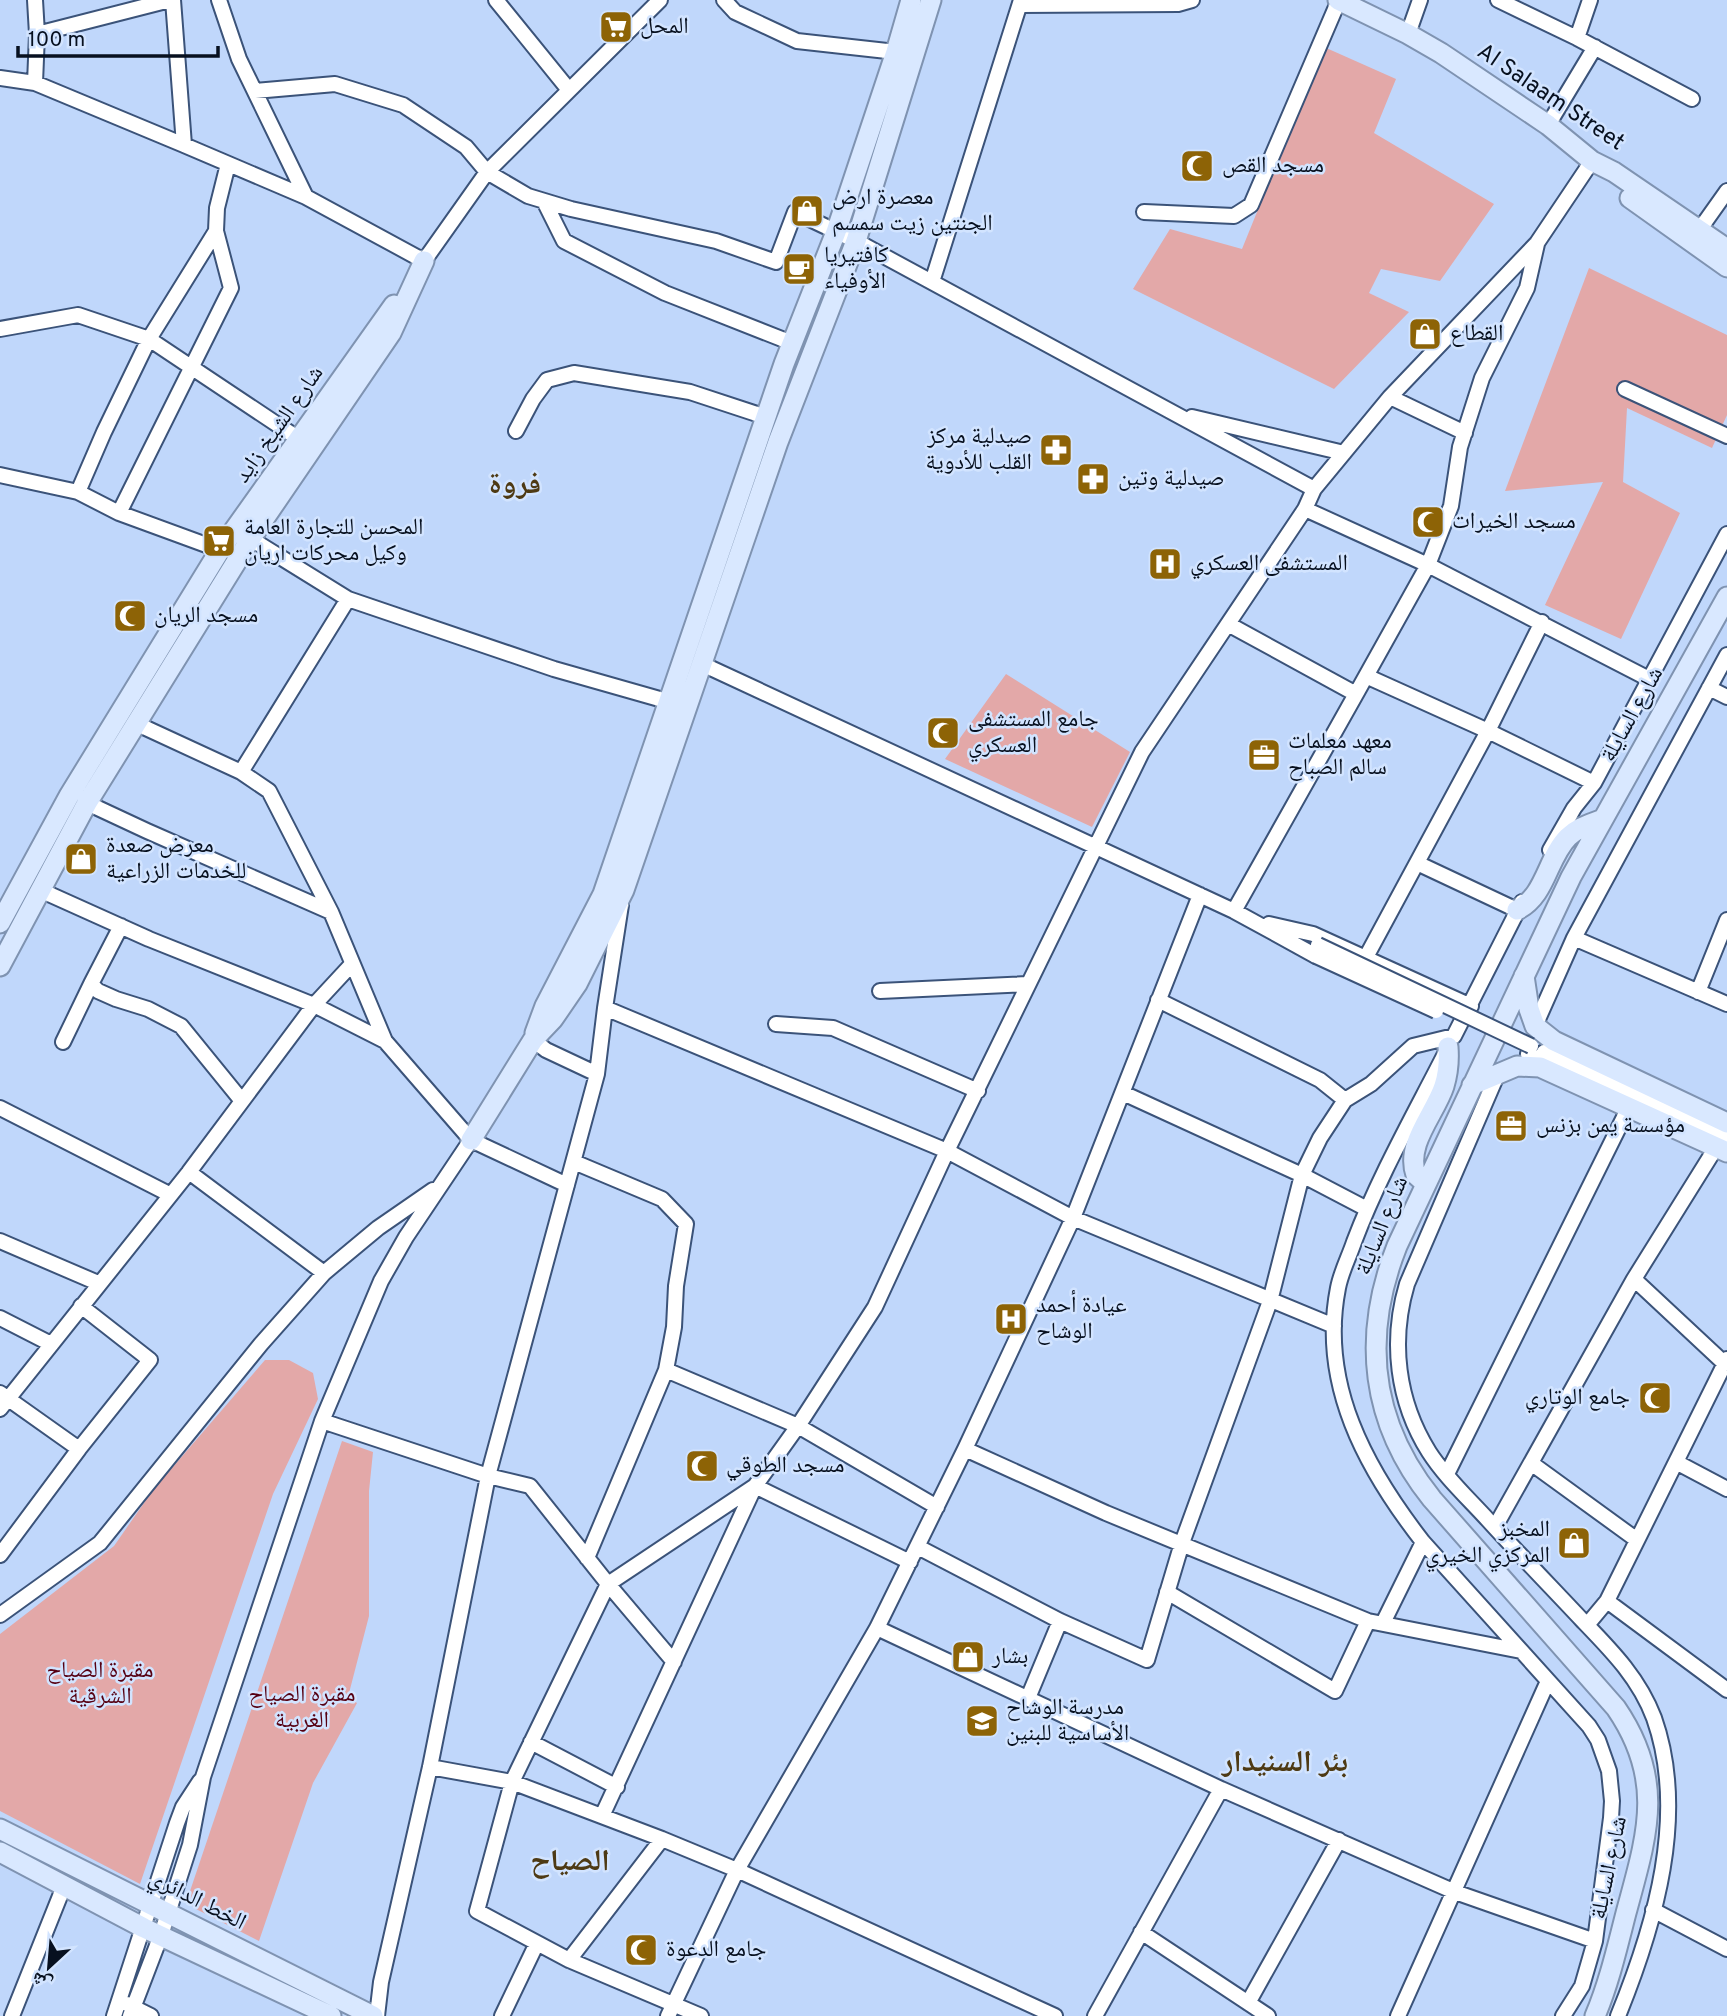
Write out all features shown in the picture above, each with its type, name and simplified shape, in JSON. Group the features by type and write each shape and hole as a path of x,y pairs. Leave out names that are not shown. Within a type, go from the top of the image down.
{"main road":[{"path":"533,1040 545,1006 603,894 792,343 836,232 911,0"},
{"path":"471,1140 533,1040 553,1019 577,984 624,890 778,442 856,240 931,0"},
{"name":"Al Salaam Street","path":"1339,0 1441,53 1548,125 1592,161 1614,172 1727,248"},
{"path":"1592,161 1607,181 1727,267"},
{"path":"0,966 87,803 244,534 391,333 424,261"},
{"name":"شارع الشيخ زايد","path":"0,923 69,796 220,550 244,534 299,439 424,261"},
{"name":"شارع السايلة","path":"1595,2016 1609,1980 1643,1851 1648,1809 1645,1770 1634,1737 1616,1708 1432,1499 1407,1465 1382,1408 1378,1371 1379,1307 1389,1266 1564,890 1727,597"},
{"path":"1517,910 1531,901 1567,838 1582,827 1603,819"},
{"path":"1524,976 1529,1009 1535,1026 1554,1041 1727,1123"},
{"path":"1426,1184 1414,1170 1414,1150 1443,1089 1451,1042"},
{"path":"1472,1084 1517,1066 1540,1067 1628,1109 1724,1146"},
{"name":"الخط الدائري","path":"0,1829 375,2016"},
{"name":"الخط الدائري","path":"0,1852 152,1932 331,2016"}],"street":[{"path":"35,0 35,83"},
{"path":"37,34 172,0 184,145"},
{"path":"219,0 239,59 306,197"},
{"path":"496,0 569,90"},
{"name":"شارع الشيخ زايد","path":"424,261 486,172 660,0"},
{"path":"724,0 736,12 797,41 896,52"},
{"path":"932,282 1020,3 1178,4 1192,0"},
{"path":"1143,212 1234,216 1251,205 1339,0"},
{"path":"1408,34 1420,0"},
{"path":"1498,0 1595,47 1692,99"},
{"path":"1577,38 1590,0"},
{"path":"1548,125 1595,47"},
{"path":"0,78 35,83 306,197 424,261"},
{"path":"255,91 335,84 403,105 466,147 486,172 528,196 571,209 716,241 776,262 795,212 856,240 1314,489"},
{"path":"602,1816 755,1486 798,1426 875,1307 947,1151 1142,752 1305,509 1314,489 1390,397 1537,243 1592,161"},
{"path":"120,513 231,288 216,231 217,208 228,164"},
{"path":"1700,229 1727,191"},
{"path":"544,201 564,241 665,293 792,343"},
{"path":"78,492 149,339 216,231"},
{"path":"1234,911 1428,565 1451,506 1460,447 1482,378 1527,288 1537,243"},
{"path":"0,329 78,315 149,339 299,439"},
{"path":"516,431 547,380 574,373 690,392 766,417"},
{"path":"1625,389 1727,436"},
{"path":"1390,397 1465,433"},
{"path":"1174,413 1344,453"},
{"path":"0,475 78,492 120,513 220,550"},
{"path":"1305,509 1428,565 1649,679"},
{"path":"244,534 348,599 554,669 670,702"},
{"path":"1563,2016 1582,1986 1595,1941 1611,1818 1609,1771 1598,1740 1589,1726 1423,1542 1379,1479 1351,1424 1336,1367 1334,1326 1339,1285 1367,1209 1517,910 1563,825 1594,783 1727,534"},
{"path":"241,772 348,599"},
{"path":"1366,959 1488,731 1542,622"},
{"path":"1228,624 1356,694"},
{"path":"1535,1026 1574,939 1727,655"},
{"path":"702,664 1530,1050 1724,1146 1634,1279 1495,1527"},
{"path":"1366,676 1594,783"},
{"path":"1709,688 1727,697"},
{"path":"135,723 241,772 269,791 331,912 385,1041 471,1140 567,1185"},
{"path":"87,803 331,912"},
{"path":"1417,863 1517,910"},
{"path":"40,890 314,1005 385,1041"},
{"path":"375,2016 430,1766 488,1476 597,1074 624,890"},
{"path":"671,2010 737,1870 877,1628 965,1449 1073,1218 1200,895"},
{"path":"1698,992 1727,920"},
{"path":"1254,921 1313,934 1471,1006"},
{"path":"63,1042 121,926"},
{"path":"1574,939 1727,1004"},
{"path":"79,1448 3,1400 189,1172 314,1005 352,964"},
{"path":"91,984 116,999 149,1009 181,1026 243,1101"},
{"path":"880,991 1028,984"},
{"path":"1158,1000 1320,1080 1345,1100"},
{"path":"605,1008 947,1151 1073,1218 1334,1326"},
{"path":"776,1024 833,1028 978,1091"},
{"path":"533,1040 546,1050 597,1074"},
{"path":"918,1547 1059,1621 1147,1660 1182,1543 1270,1301 1302,1175 1320,1138 1345,1100 1371,1084 1413,1046 1451,1042"},
{"path":"1498,1073 1407,1284 1398,1319 1399,1374 1413,1422 1430,1452 1495,1527 1613,1652 1636,1682 1653,1716 1668,1780 1668,1826 1653,1910 1636,1970 1618,2016"},
{"path":"1123,1093 1302,1175 1367,1209"},
{"path":"0,1108 169,1194"},
{"path":"1447,1474 1628,1109"},
{"path":"132,2012 159,1910 177,1823 183,1808 203,1777 323,1421 381,1281 406,1237 471,1140"},
{"path":"574,1162 662,1199 686,1224 666,1370 587,1558"},
{"path":"189,1172 324,1273"},
{"path":"2,1609 100,1543 261,1344 324,1273 378,1228 440,1185"},
{"path":"0,1241 99,1283"},
{"path":"1587,1625 1607,1601 1726,1362 1634,1279"},
{"path":"0,1555 79,1448 150,1360 81,1306"},
{"path":"0,1318 51,1344"},
{"path":"666,1370 798,1426 937,1507"},
{"path":"323,1421 488,1476 530,1486 674,1662"},
{"path":"965,1449 1106,1513 1375,1622 1521,1651"},
{"path":"1676,1462 1727,1489"},
{"path":"1531,1463 1637,1539"},
{"path":"755,1486 910,1562"},
{"path":"701,2016 671,2010 477,1911 512,1782 608,1584 755,1486"},
{"path":"1167,1592 1335,1691 1423,1542"},
{"path":"1607,1601 1727,1690"},
{"path":"1028,1698 1059,1621"},
{"path":"877,1628 1221,1789 1455,1892 1595,1941"},
{"path":"1398,2016 1548,1681"},
{"path":"531,1742 617,1787"},
{"path":"430,1766 512,1782 662,1839 737,1870 1055,2016"},
{"path":"1095,2016 1221,1789"},
{"path":"569,1960 662,1839"},
{"path":"1248,2003 1339,1840"},
{"path":"12,2016 64,1886"},
{"path":"1653,1910 1727,1949"},
{"path":"114,2016 152,1932"},
{"path":"1141,1932 1268,2016"},
{"path":"502,2016 537,1943"},
{"path":"120,2000 132,2012 150,2016"}],"green space":[{"path":"1324,47 1396,79 1374,133 1494,204 1440,281 1381,269 1369,293 1409,312 1334,389 1133,289 1170,229 1242,249"},
{"path":"1589,268 1727,335 1727,415 1712,448 1627,408 1623,482 1680,513 1621,639 1545,605 1603,482 1505,491"},
{"path":"1006,674 1130,752 1092,827 945,759"},
{"name":"مقبرة الصياح الشرقية","path":"265,1360 289,1360 313,1373 318,1399 273,1494 140,1884 0,1811 0,1634 114,1546 153,1490"},
{"name":"مقبرة الصياح الغربية","path":"342,1441 373,1452 369,1491 369,1616 348,1697 357,1703 313,1783 259,1941 194,1908 187,1900"}],"place":[{"name":"المحل","path":"616,27"},
{"name":"مسجد القص","path":"1197,166"},
{"name":"معصرة ارض الجنتين زيت سمسم","path":"807,211"},
{"name":"كافتيريا الأوفياء","path":"799,269"},
{"name":"القطاع","path":"1425,334"},
{"name":"صيدلية مركز القلب للأدوية","path":"1056,450"},
{"name":"صيدلية وتين","path":"1093,479"},
{"name":"مسجد الخيرات","path":"1428,522"},
{"name":"المحسن للتجارة العامة وكيل محركات اريان","path":"219,541"},
{"name":"المستشفى العسكري","path":"1165,564"},
{"name":"مسجد الريان","path":"130,616"},
{"name":"جامع المستشفى العسكري","path":"943,733"},
{"name":"معهد معلمات سالم الصباح","path":"1264,755"},
{"name":"معرض صعدة للخدمات الزراعية","path":"81,859"},
{"name":"مؤسسة يمن بزنس","path":"1511,1126"},
{"name":"عيادة أحمد الوشاح","path":"1011,1319"},
{"name":"جامع الوتاري","path":"1655,1398"},
{"name":"مسجد الطوقي","path":"702,1466"},
{"name":"المخبز المركزي الخيري","path":"1574,1543"},
{"name":"بشار","path":"968,1657"},
{"name":"مدرسة الوشاح الأساسية للبنين","path":"982,1721"},
{"name":"جامع الدعوة","path":"641,1950"}],"district":[{"name":"فروة","path":"515,485"},
{"name":"بئر السنيدار","path":"1285,1763"},
{"name":"الصياح","path":"570,1862"}]}
